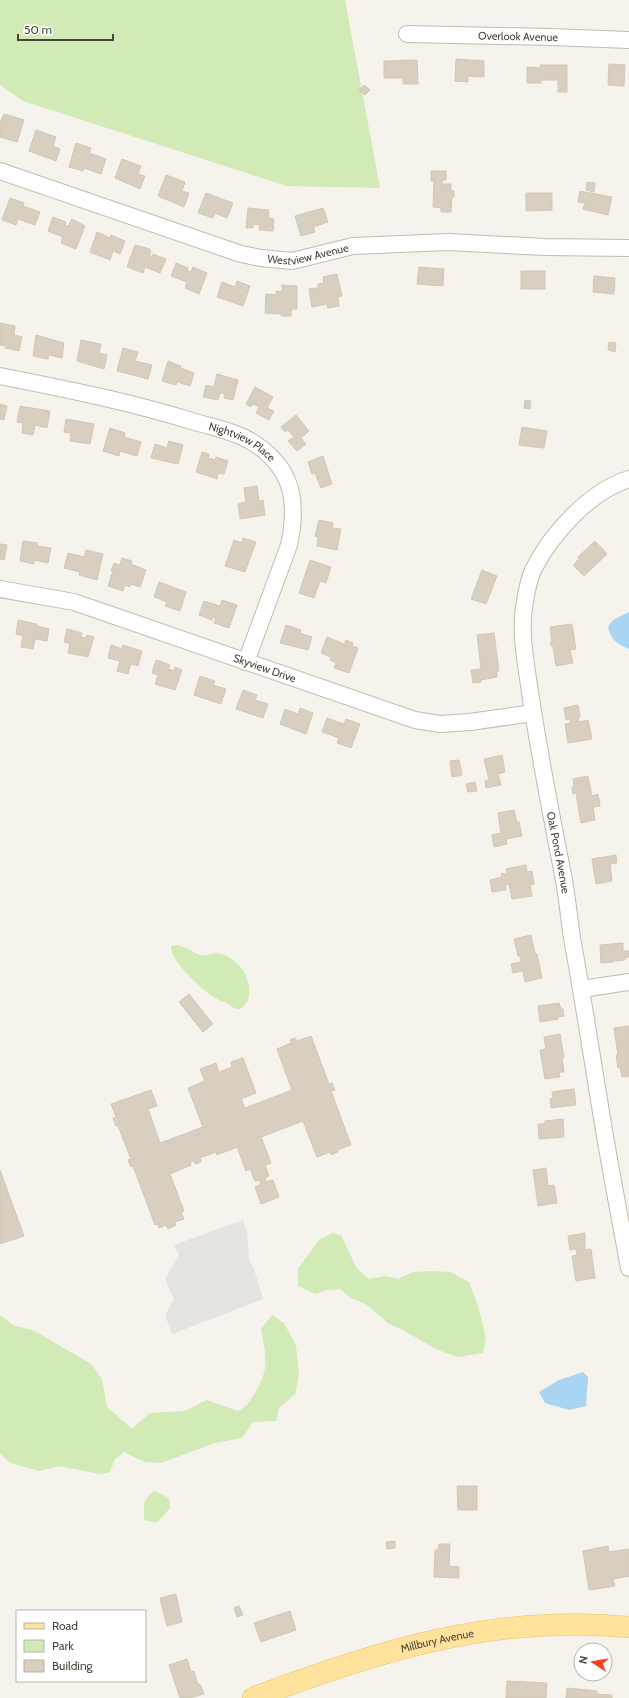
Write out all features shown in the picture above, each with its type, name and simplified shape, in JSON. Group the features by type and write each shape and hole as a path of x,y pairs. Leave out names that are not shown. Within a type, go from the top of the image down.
{"main road":[{"name":"Millbury Avenue","path":"253,1698 378,1654 436,1639 469,1633 543,1624 599,1624 629,1627"}],"street":[{"name":"Overlook Avenue","path":"407,34 552,36 629,40"},
{"name":"Westview Avenue","path":"0,171 241,254 261,258 292,261 353,246 448,242 544,247 629,248"},
{"name":"Nightview Place","path":"0,376 78,391 164,412 227,431 251,441 271,457 284,473 290,488 293,510 293,526 289,545 246,662"},
{"name":"Oak Pond Avenue","path":"629,479 614,484 596,495 571,519 546,550 532,572 523,618 523,635 533,713 582,989 602,1118 629,1268"},
{"name":"Skyview Drive","path":"0,588 74,602 415,720 440,724 455,724 533,713"},
{"path":"582,989 629,982"}],"green space":[{"path":"0,0 345,0 380,188 287,186 23,101 0,85"},
{"path":"177,945 199,955 217,953 236,962 245,974 248,981 249,997 245,1005 239,1009 235,1008 212,996 201,987 180,966 175,958 171,946"},
{"path":"332,1233 341,1235 356,1267 369,1279 386,1276 398,1279 413,1272 433,1271 450,1272 469,1282 478,1306 486,1338 483,1353 458,1357 438,1350 401,1329 389,1324 367,1305 351,1298 340,1289 326,1290 315,1294 298,1286 298,1269 319,1240"},
{"path":"0,1315 13,1325 35,1331 91,1364 102,1379 107,1407 132,1429 150,1413 185,1411 207,1400 238,1411 248,1404 260,1384 265,1369 266,1362 261,1329 272,1315 284,1323 296,1345 299,1375 295,1394 279,1408 276,1421 253,1422 242,1438 215,1443 161,1463 145,1462 124,1452 115,1459 110,1472 100,1474 59,1466 39,1471 10,1463 0,1453"},
{"path":"155,1491 169,1498 170,1508 157,1523 144,1520 144,1507 146,1500"}],"shaded area":[{"path":"243,1220 247,1231 249,1260 254,1269 263,1299 172,1334 165,1315 174,1299 165,1279 179,1255 174,1245"}],"water":[{"path":"629,612 629,649 615,641 611,636 608,627 613,620"},
{"path":"583,1372 588,1377 586,1406 569,1410 545,1403 539,1392 559,1380"}],"building":[{"path":"456,59 484,61 484,77 468,76 468,82 455,81"},
{"path":"417,60 418,84 403,84 403,78 384,78 384,61"},
{"path":"609,64 625,65 624,86 608,85"},
{"path":"540,65 567,65 567,92 558,92 558,80 541,80 541,83 527,83 527,67 540,68"},
{"path":"364,85 370,90 365,95 359,90"},
{"path":"4,114 24,120 17,142 0,137 0,121"},
{"path":"36,130 56,137 53,146 60,149 56,161 29,151"},
{"path":"76,143 91,148 89,153 106,159 101,174 84,168 83,171 69,167"},
{"path":"122,159 141,166 138,174 145,176 140,189 115,178"},
{"path":"431,171 446,171 446,180 442,180 442,184 451,184 451,191 454,191 451,212 441,212 441,208 433,207 434,181 431,181"},
{"path":"166,175 185,182 182,191 189,193 184,207 158,196"},
{"path":"587,182 595,183 594,192 586,190"},
{"path":"580,191 612,197 608,215 583,209 585,203 578,202"},
{"path":"206,193 233,203 227,218 215,213 213,218 198,213"},
{"path":"526,193 552,193 552,210 526,211"},
{"path":"10,198 24,203 23,206 40,212 35,225 18,219 16,225 2,220"},
{"path":"248,208 269,210 268,218 274,219 273,231 259,230 260,225 253,224 253,228 246,228"},
{"path":"323,208 328,222 313,227 315,232 301,236 295,216"},
{"path":"53,217 66,222 65,225 68,226 72,219 85,226 76,249 61,243 63,237 48,231"},
{"path":"97,232 110,238 111,235 125,241 120,254 113,251 110,260 90,252"},
{"path":"135,245 150,249 149,250 151,251 149,256 151,257 153,254 166,259 160,273 145,267 143,273 127,267"},
{"path":"176,263 188,268 187,271 191,272 193,267 207,273 199,294 185,288 187,282 171,276"},
{"path":"419,267 444,269 443,286 417,284"},
{"path":"521,271 545,271 545,289 521,289"},
{"path":"337,274 342,296 338,297 339,306 328,308 327,304 312,307 309,289 318,288 318,284 324,283 323,277"},
{"path":"594,276 615,278 614,294 593,292"},
{"path":"237,281 250,286 243,306 217,297 222,282 235,287"},
{"path":"282,285 297,286 297,309 291,309 291,316 265,313 266,294 276,295 276,291 282,292"},
{"path":"0,323 15,326 14,335 22,337 19,351 5,348 6,346 0,345"},
{"path":"36,335 64,343 62,358 49,355 48,359 33,356"},
{"path":"81,340 101,344 99,353 107,355 104,369 77,361"},
{"path":"609,342 616,343 615,352 608,350"},
{"path":"123,348 138,352 135,361 152,365 148,379 117,371"},
{"path":"168,361 181,366 180,368 194,373 190,386 177,382 176,385 162,381"},
{"path":"217,374 238,380 233,400 224,398 225,394 220,393 218,400 203,397 206,385 214,387"},
{"path":"255,387 273,397 267,408 274,411 269,420 256,413 259,407 253,404 251,407 246,404"},
{"path":"525,400 531,401 530,409 524,408"},
{"path":"0,404 7,406 4,420 0,419"},
{"path":"20,406 50,411 47,428 35,425 33,435 22,433 23,423 17,422"},
{"path":"296,415 309,431 301,438 306,444 297,451 288,441 294,437 288,430 285,432 281,427"},
{"path":"66,419 94,424 90,444 70,441 71,433 64,432"},
{"path":"522,427 547,431 544,448 519,445"},
{"path":"110,428 125,433 124,437 141,442 137,456 120,451 119,456 103,451"},
{"path":"169,441 183,445 178,464 151,458 155,444 167,448"},
{"path":"202,452 209,454 208,458 215,460 216,457 228,461 224,474 218,473 217,479 196,472"},
{"path":"323,456 332,484 321,488 315,473 312,474 308,462"},
{"path":"257,486 259,501 263,500 265,515 240,519 238,504 246,502 244,488"},
{"path":"319,520 333,523 332,528 341,529 337,550 317,546 318,537 315,536"},
{"path":"243,538 256,542 245,572 225,566 234,540 242,543"},
{"path":"23,541 38,543 37,546 51,548 48,563 34,560 34,564 20,561"},
{"path":"595,541 607,554 584,576 573,565 580,558 578,557"},
{"path":"0,544 7,545 4,560 0,559"},
{"path":"86,550 103,554 97,580 79,575 80,572 64,568 68,553 84,557"},
{"path":"122,558 132,561 131,564 146,570 140,587 131,584 130,587 125,585 123,591 108,586 114,563 120,565"},
{"path":"310,560 331,567 326,583 320,581 314,598 299,593"},
{"path":"482,570 497,576 486,604 471,599"},
{"path":"159,582 186,592 180,611 165,606 167,602 154,597"},
{"path":"222,600 237,605 229,628 214,623 216,618 213,617 212,620 199,615 204,601 220,606"},
{"path":"18,620 37,624 37,626 49,629 47,641 35,639 33,649 21,647 23,636 16,634"},
{"path":"572,624 576,649 570,650 573,663 556,666 553,646 551,646 550,642 552,642 550,627"},
{"path":"286,625 301,630 300,633 312,637 308,650 280,643"},
{"path":"67,629 82,633 81,637 86,638 87,635 94,637 88,657 68,653 70,644 64,642"},
{"path":"494,633 499,671 497,671 497,677 473,683 471,670 481,669 477,635"},
{"path":"327,637 344,644 346,640 353,643 352,646 358,648 349,673 334,668 336,663 330,660 331,657 321,653"},
{"path":"111,645 122,649 123,645 142,651 138,666 131,664 128,674 117,671 120,661 108,658"},
{"path":"156,660 170,665 168,669 174,671 175,667 182,670 175,690 155,684 158,675 152,673"},
{"path":"200,676 215,681 213,685 226,689 221,704 194,695"},
{"path":"243,690 257,695 255,700 268,704 263,718 236,709"},
{"path":"578,705 580,717 578,717 579,722 588,720 592,739 568,743 565,724 571,723 570,719 566,720 564,708"},
{"path":"300,708 313,713 306,734 280,724 285,709 298,714"},
{"path":"327,718 344,724 346,719 360,724 351,748 337,743 339,738 322,732"},
{"path":"502,755 505,772 498,774 501,785 486,788 485,781 489,780 484,759"},
{"path":"459,760 462,775 452,777 450,761"},
{"path":"588,776 592,796 598,794 600,806 593,807 595,820 581,823 576,793 573,794 573,779"},
{"path":"475,782 477,791 468,792 466,784"},
{"path":"514,810 517,822 519,822 522,836 506,839 507,844 494,847 492,835 501,833 498,813"},
{"path":"616,855 617,863 610,864 612,881 596,884 592,859"},
{"path":"526,865 527,872 532,871 534,884 530,885 532,896 512,899 509,884 505,885 506,890 492,892 490,880 502,877 501,874 507,873 506,869"},
{"path":"531,935 542,978 525,982 523,971 513,973 511,964 521,962 514,939"},
{"path":"623,943 623,951 629,951 629,957 625,958 625,960 601,963 600,945"},
{"path":"189,994 213,1024 203,1032 179,1002"},
{"path":"559,1003 561,1009 563,1009 564,1016 558,1017 558,1019 540,1022 538,1006"},
{"path":"629,1026 629,1076 622,1077 620,1067 618,1068 616,1055 618,1055 614,1028"},
{"path":"560,1034 564,1058 562,1058 564,1072 559,1072 560,1077 545,1079 540,1050 546,1049 544,1037"},
{"path":"311,1036 329,1084 332,1083 335,1090 331,1091 351,1145 337,1150 338,1152 331,1155 330,1152 317,1157 303,1121 261,1137 271,1163 265,1165 269,1176 265,1178 266,1182 273,1180 279,1197 261,1204 255,1187 261,1184 259,1180 255,1181 250,1169 246,1171 237,1147 217,1155 216,1152 200,1158 201,1162 195,1164 194,1161 190,1162 191,1165 170,1174 184,1211 181,1212 184,1219 175,1222 176,1225 168,1229 166,1225 159,1228 158,1224 155,1225 133,1166 131,1167 128,1160 131,1159 118,1126 116,1126 113,1118 116,1117 111,1104 151,1090 157,1106 148,1109 160,1143 203,1127 188,1088 205,1081 200,1069 216,1063 219,1072 232,1067 231,1062 243,1058 256,1093 241,1099 245,1108 292,1090 277,1049 291,1043 290,1040 295,1038 297,1041"},
{"path":"574,1089 576,1105 551,1108 550,1099 553,1098 552,1092"},
{"path":"563,1119 564,1137 539,1139 538,1124 545,1124 545,1121"},
{"path":"546,1168 548,1186 554,1185 557,1203 538,1206 533,1170"},
{"path":"0,1170 24,1236 0,1244"},
{"path":"585,1233 585,1250 591,1249 595,1278 576,1281 572,1256 577,1255 576,1249 570,1250 568,1236"},
{"path":"457,1486 477,1486 477,1510 458,1510"},
{"path":"395,1541 395,1548 387,1549 386,1542"},
{"path":"439,1544 450,1544 449,1566 459,1567 459,1578 434,1577 435,1550 438,1550"},
{"path":"608,1546 609,1552 629,1549 629,1576 613,1579 615,1586 589,1590 583,1551"},
{"path":"176,1594 182,1622 167,1626 160,1598"},
{"path":"239,1606 243,1615 237,1617 234,1608"},
{"path":"290,1611 296,1630 261,1642 254,1623"},
{"path":"187,1659 191,1672 194,1671 198,1685 200,1684 204,1694 190,1698 180,1698 169,1665"},
{"path":"507,1681 547,1683 546,1698 506,1698"},
{"path":"567,1688 597,1691 597,1694 612,1695 612,1698 566,1698"}]}
